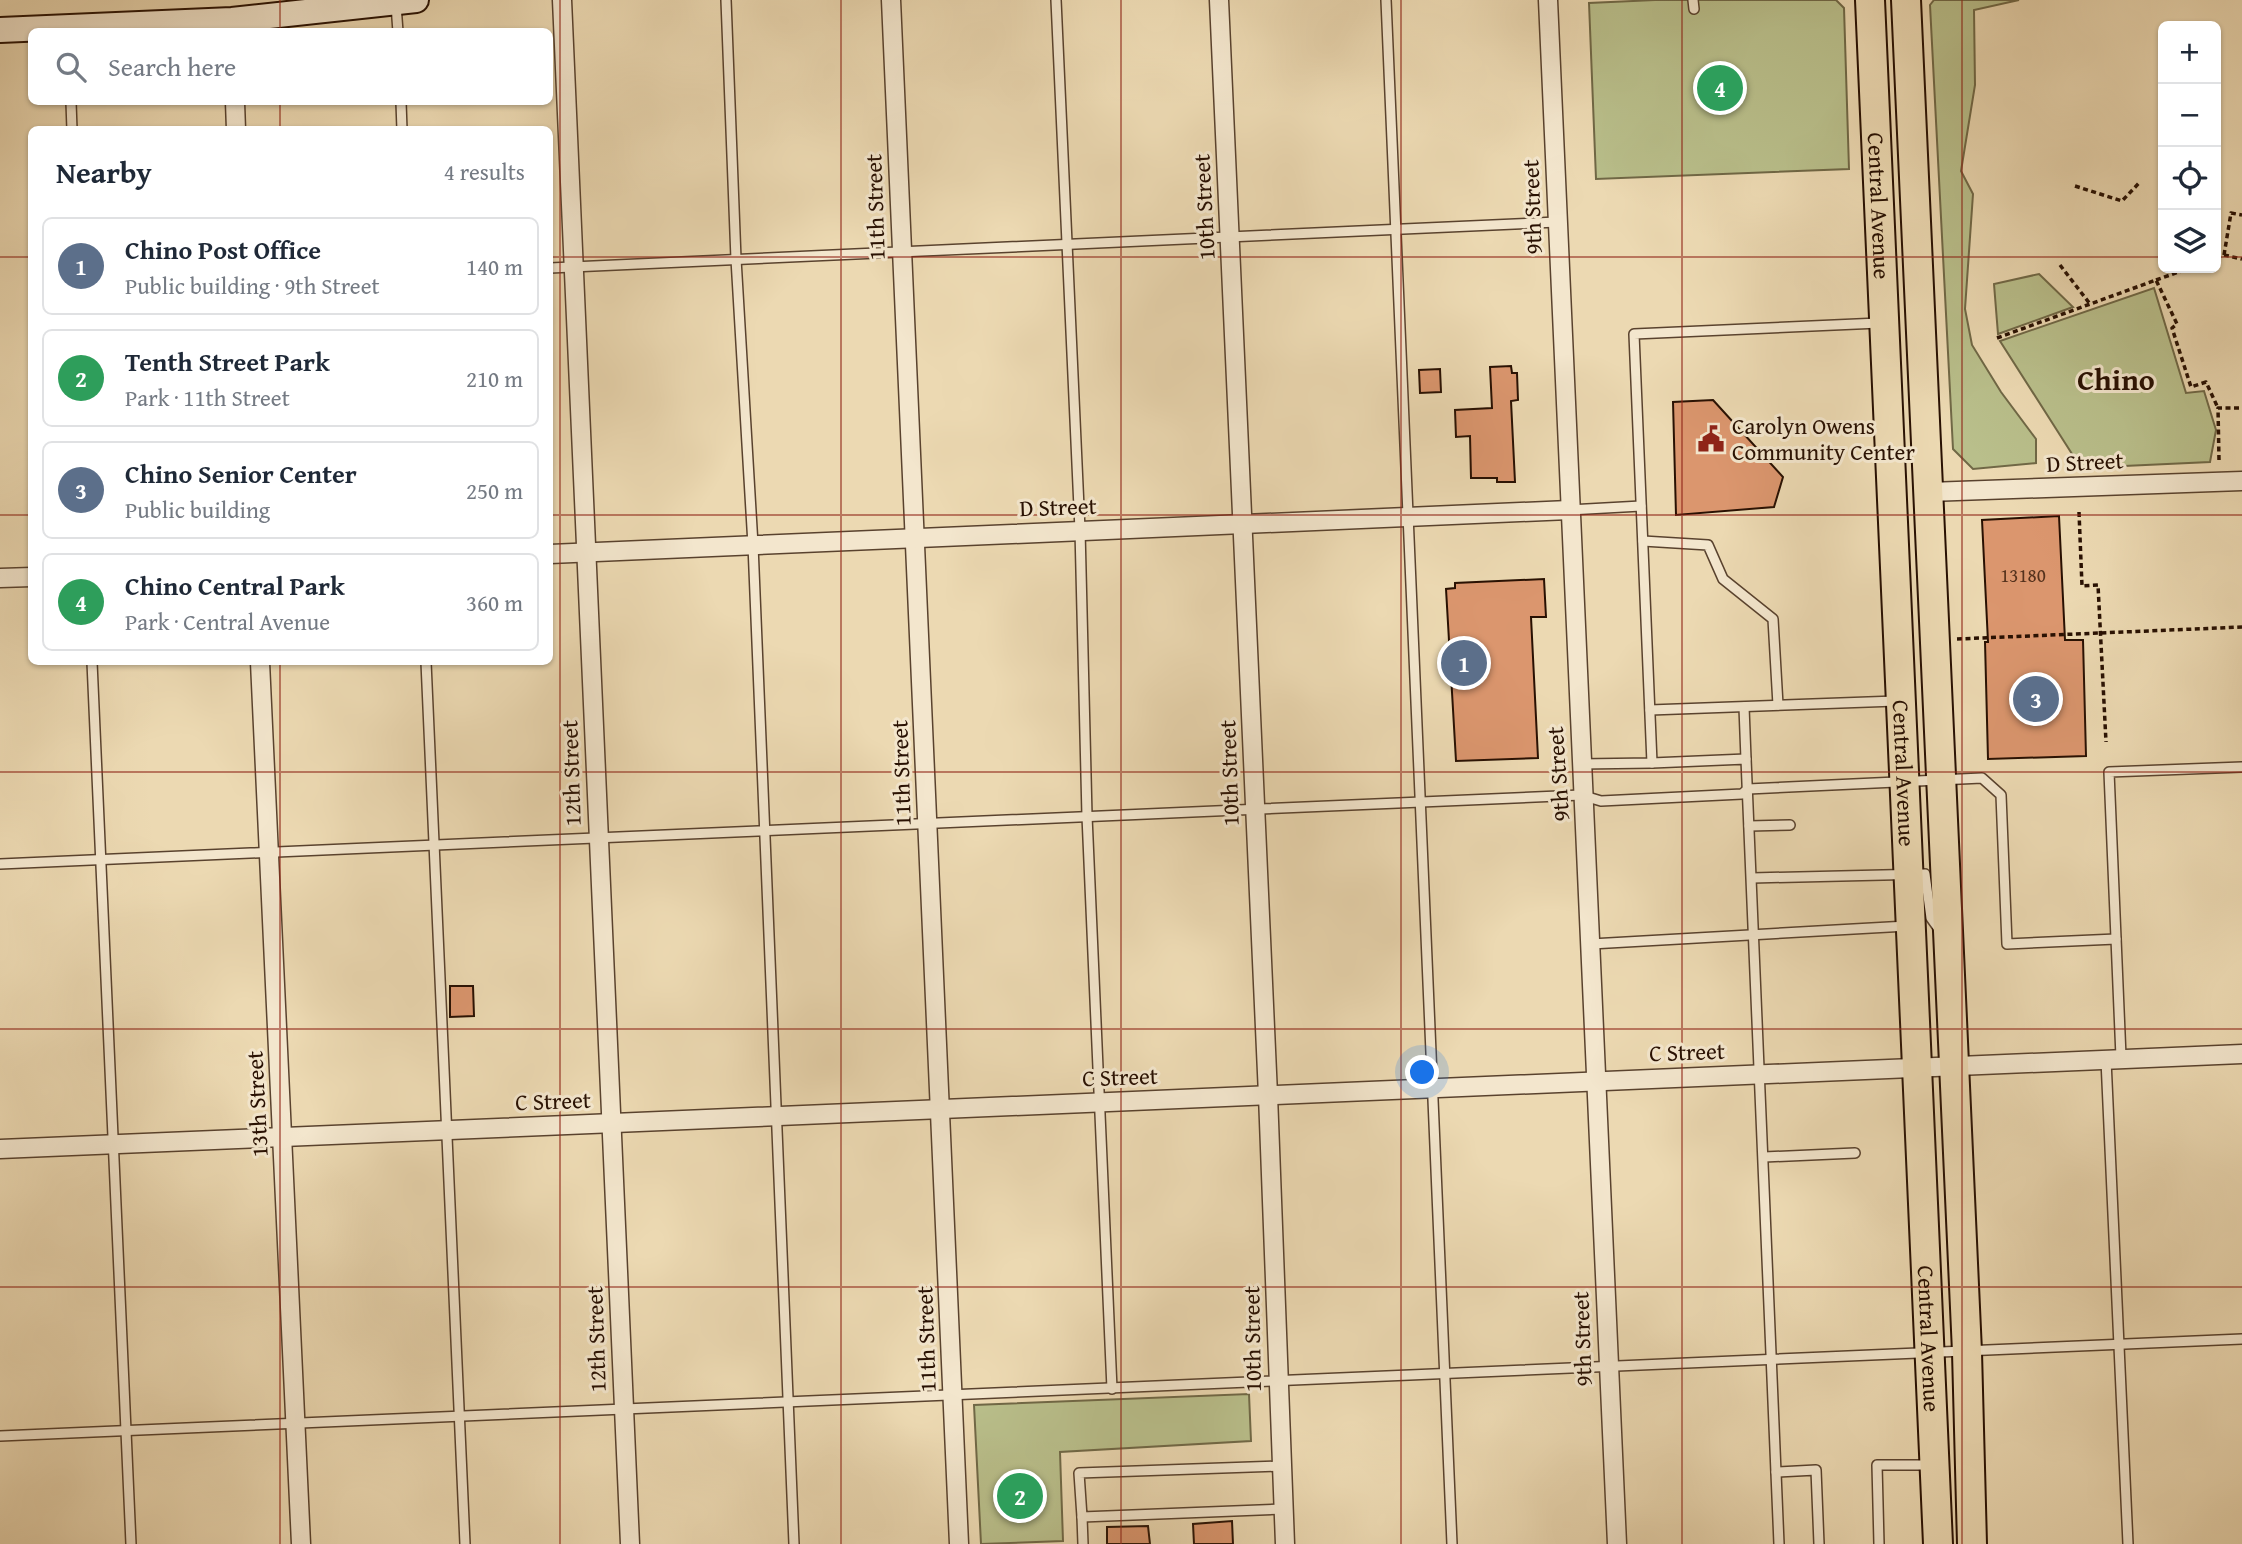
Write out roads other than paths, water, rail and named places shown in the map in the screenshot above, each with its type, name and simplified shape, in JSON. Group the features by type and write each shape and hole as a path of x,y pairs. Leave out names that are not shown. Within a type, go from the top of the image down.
{"main road":[{"path":"123,28 232,26 416,0"},
{"name":"Central Avenue","path":"1870,0 1938,1544"},
{"name":"Central Avenue","path":"1906,0 1942,778 1952,1067 1967,1352 1972,1544"},
{"path":"0,30 28,30"},
{"path":"1887,359 1906,393 1910,475 1913,483 1929,492"}],"street":[{"name":"12th Street","path":"562,0 630,1544"},
{"name":"11th Street","path":"891,0 959,1544"},
{"name":"10th Street","path":"1219,0 1244,524 1285,1544"},
{"name":"9th Street","path":"1548,0 1581,795 1586,812 1617,1544"},
{"path":"235,105 236,126"},
{"name":"D Street","path":"1929,492 2242,481"},
{"name":"D Street","path":"553,554 1569,510"},
{"path":"0,578 28,576"},
{"name":"13th Street","path":"260,665 301,1544"},
{"name":"C Street","path":"0,1149 113,1142 283,1138 2242,1054"}],"lane":[{"path":"726,0 736,259 753,545 794,1544"},
{"path":"1056,0 1080,530 1087,816 1112,1389"},
{"path":"1386,0 1422,790 1419,801 1452,1544"},
{"path":"396,1 398,28"},
{"path":"71,105 72,126"},
{"path":"401,105 402,126"},
{"path":"553,268 1557,222"},
{"path":"1652,763 1634,334 1884,323"},
{"path":"1569,510 1641,506"},
{"path":"1643,541 1708,545 1724,579 1773,619 1778,705"},
{"path":"92,665 131,1544"},
{"path":"426,665 465,1544"},
{"path":"1650,710 1902,701"},
{"path":"1745,706 1779,1544"},
{"path":"1580,764 1746,759"},
{"path":"2128,1544 2119,1344 2113,1058 2116,939 2109,772 2242,767"},
{"path":"0,864 928,825 1419,801 1581,795 1601,801 1742,794 1748,789 1982,778 2001,795 2007,944 2116,939"},
{"path":"1749,826 1790,825"},
{"path":"1752,878 1925,874 1931,918 1947,938"},
{"path":"1591,944 1911,925"},
{"path":"1764,1157 1855,1153"},
{"path":"0,1436 2242,1339"},
{"path":"1879,1544 1877,1465 1934,1465"},
{"path":"1083,1544 1079,1473 1281,1466"},
{"path":"1776,1472 1816,1470 1819,1544"},
{"path":"1082,1517 1283,1510"}],"place":[{"name":"Chino Central Park","path":"1720,88"},
{"name":"Carolyn Owens Community Center","path":"1711,439"},
{"name":"Chino Post Office","path":"1464,663"},
{"name":"Chino Senior Center","path":"2036,699"},
{"name":"Tenth Street Park","path":"1020,1496"}],"district":[{"name":"Chino","path":"2116,380"}]}
